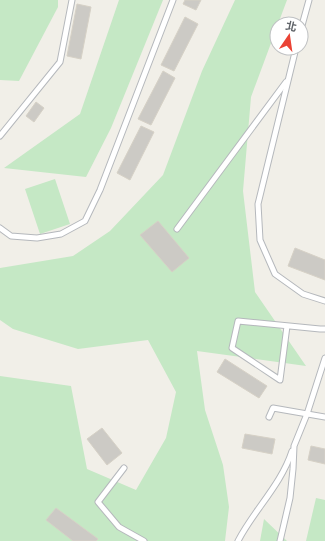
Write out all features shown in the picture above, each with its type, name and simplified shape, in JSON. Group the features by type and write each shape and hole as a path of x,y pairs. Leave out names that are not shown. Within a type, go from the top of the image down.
{"lane":[{"path":"0,136 60,62 72,0"},
{"path":"0,228 11,236 37,238 61,234 85,221 100,190 173,0"},
{"path":"305,16 309,0"},
{"path":"294,56 258,204 260,240 275,274 303,294 325,301"},
{"path":"176,228 287,80"},
{"path":"287,326 280,380 232,348 238,321 287,326 325,330"},
{"path":"238,541 284,472 307,414 325,358"},
{"path":"268,417 273,408 325,417"},
{"path":"280,541 290,498 294,446"},
{"path":"124,468 98,502 119,527 144,541"}],"green space":[{"path":"0,0 58,0 58,7 19,81 0,80"},
{"path":"119,0 163,0 111,128 86,177 4,168 80,114"},
{"path":"235,0 287,0 281,16 269,16 269,49 251,97 243,191 255,292 306,366 197,351 205,410 223,465 229,507 225,541 0,541 0,376 71,386 87,469 136,490 166,438 176,392 148,340 78,349 13,329 0,320 0,268 73,256 110,231 163,175 202,71"},
{"path":"55,179 70,224 40,234 25,189"},
{"path":"316,498 325,500 325,541 306,541"},
{"path":"264,519 287,541 260,541"}],"building":[{"path":"185,0 201,0 196,10 183,4"},
{"path":"77,4 91,7 81,59 67,56"},
{"path":"185,17 198,24 174,71 161,65"},
{"path":"163,71 175,78 151,125 138,119"},
{"path":"36,102 44,108 34,122 26,116"},
{"path":"141,126 154,132 130,180 117,173"},
{"path":"158,221 189,258 172,272 140,235"},
{"path":"295,248 325,260 325,280 288,266"},
{"path":"225,359 267,386 259,398 217,372"},
{"path":"102,428 122,453 107,465 87,439"},
{"path":"245,434 275,439 272,454 242,448"},
{"path":"311,446 325,449 325,464 308,460"},
{"path":"56,508 98,539 96,541 73,541 46,520"}]}
